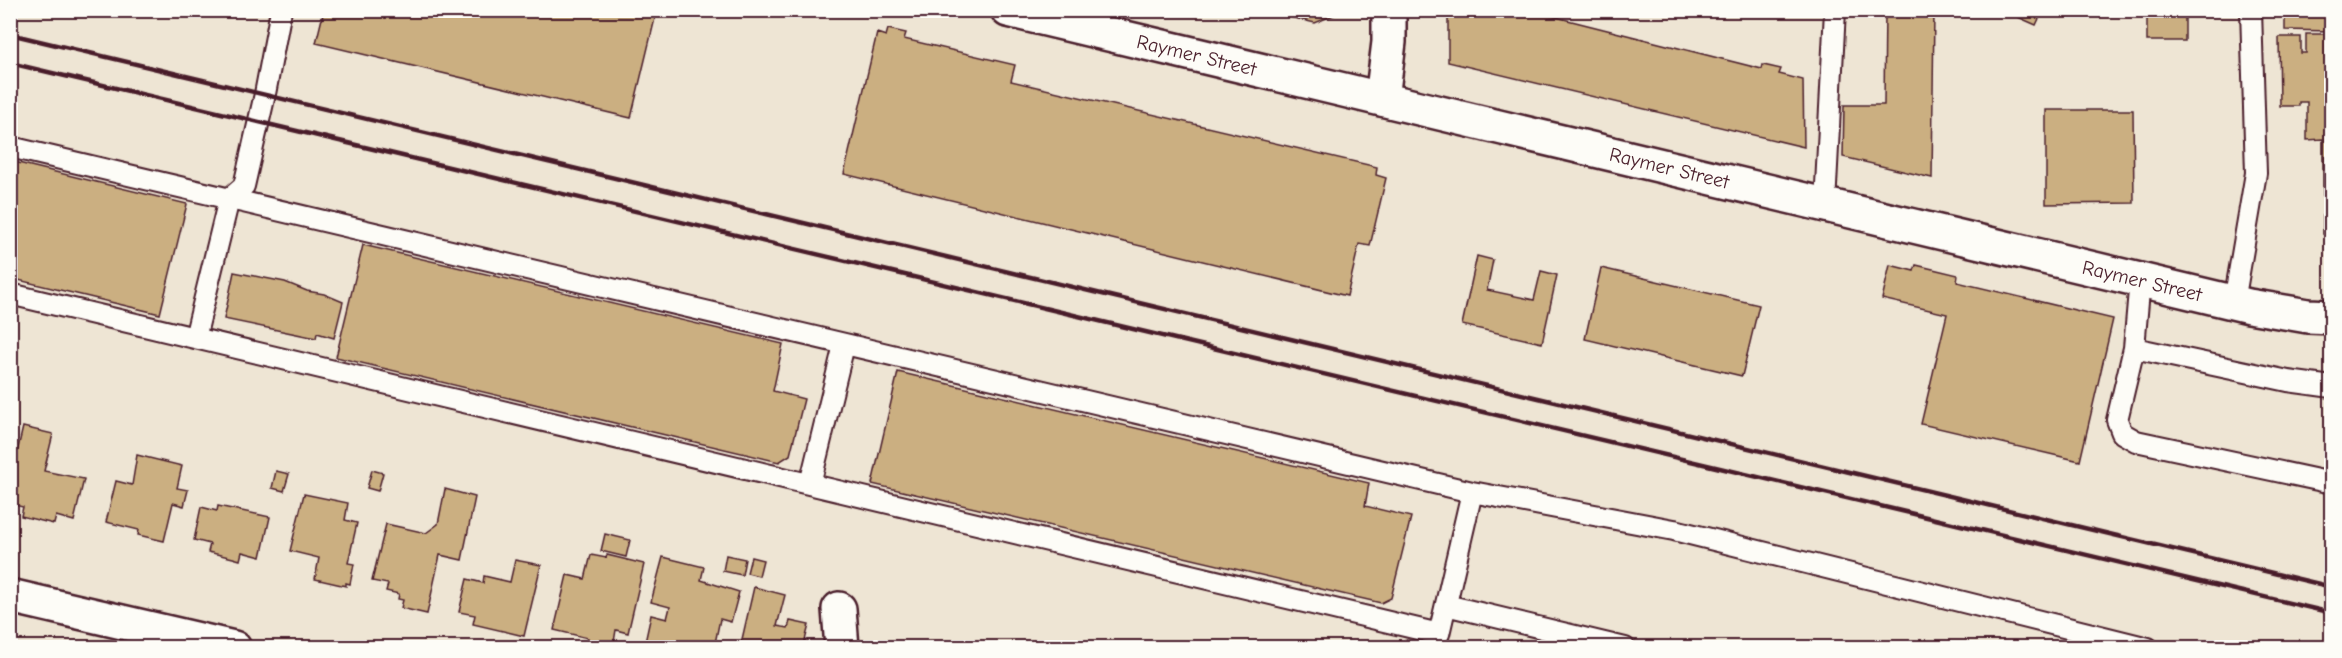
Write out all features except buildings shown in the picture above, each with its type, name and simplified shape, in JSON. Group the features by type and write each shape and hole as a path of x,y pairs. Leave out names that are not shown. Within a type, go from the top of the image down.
{"street":[{"path":"1382,99 1389,42 1389,10"},
{"name":"Raymer Street","path":"1019,12 2234,302 2308,316 2331,317"},
{"path":"10,596 234,648"},
{"path":"839,609 842,648"}],"lane":[{"path":"195,338 228,199 244,186 266,94 281,10"},
{"path":"1825,205 1835,10"},
{"path":"2234,302 2256,173 2251,10"},
{"path":"10,147 1472,492 1674,530 2148,648"},
{"path":"2140,279 2134,348 2117,420 2122,433 2136,441 2331,483"},
{"path":"10,294 1439,634 1472,492"},
{"path":"810,484 844,345"},
{"path":"2134,348 2288,381 2331,387"},
{"path":"1446,605 1625,648"}],"railway":[{"path":"10,34 2332,587"},
{"path":"10,63 2332,613"}]}
